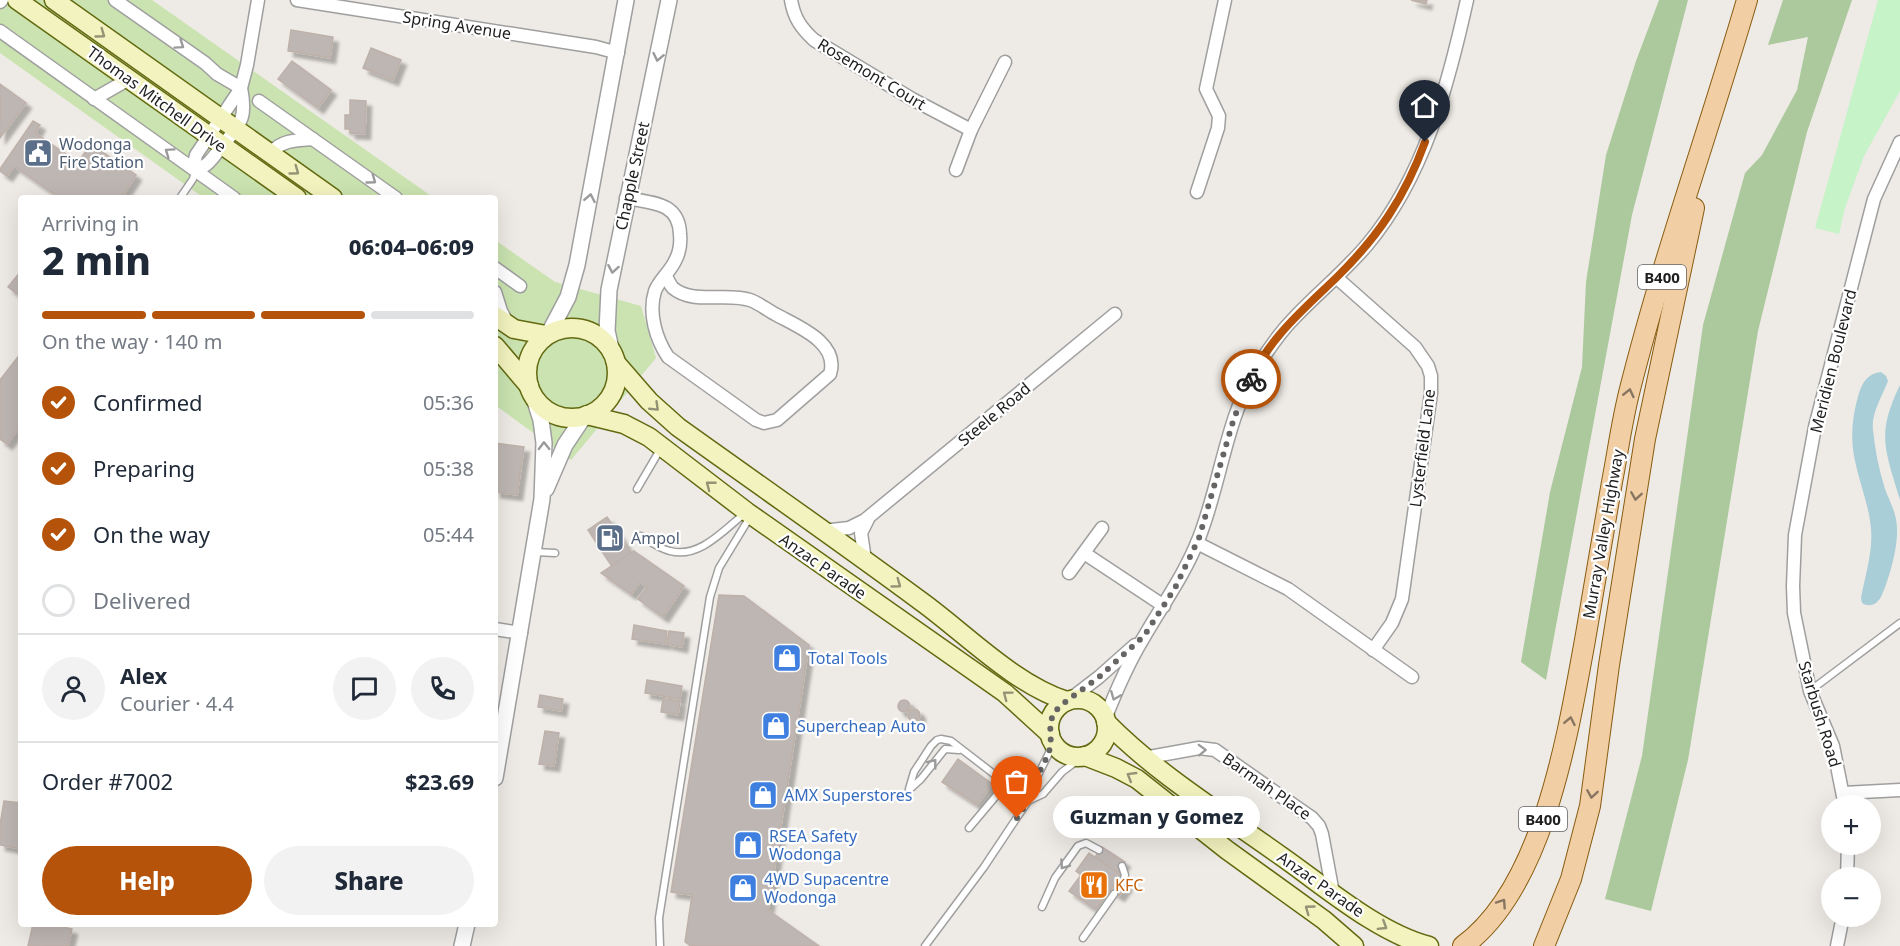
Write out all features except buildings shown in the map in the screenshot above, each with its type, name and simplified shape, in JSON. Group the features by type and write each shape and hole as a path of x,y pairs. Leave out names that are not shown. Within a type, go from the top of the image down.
{"main road":[{"name":"Thomas Mitchell Drive","path":"17,0 293,195"},
{"name":"Thomas Mitchell Drive","path":"54,0 329,195"},
{"name":"Murray Valley Highway","path":"1463,946 1485,926 1512,889 1536,839 1551,795 1572,712 1630,389 1667,255 1747,0"},
{"path":"129,79 168,81"},
{"name":"Murray Valley Highway","path":"1544,946 1571,879 1590,806 1609,665 1645,439 1715,105"},
{"path":"267,176 271,153"},
{"path":"498,318 512,328 548,334 569,329 586,331 605,341 614,358 617,379 613,391 600,407 586,415 571,417 554,414 543,407 498,350"},
{"path":"531,390 527,369 530,356 548,334"},
{"name":"Anzac Parade","path":"614,358 649,401 667,418 865,560 1028,684 1050,696 1068,701"},
{"name":"Anzac Parade","path":"586,415 631,427 662,447 749,514 1005,693 1051,735"},
{"path":"1079,699 1092,703 1102,711 1106,720 1107,732 1104,743 1096,752 1084,756 1074,757 1062,752 1057,748 1051,735 1050,722 1053,714 1068,701 1079,699"},
{"name":"Anzac Parade","path":"1106,720 1144,758 1333,893 1395,933 1429,946"},
{"name":"Anzac Parade","path":"1084,756 1137,779 1227,850 1324,920 1354,946"}],"street":[{"path":"115,0 205,63 217,74 241,88"},
{"path":"195,170 206,166 221,119 241,88 258,0"},
{"name":"Spring Avenue","path":"297,0 618,52"},
{"path":"548,334 568,297 577,265 626,0"},
{"name":"Chapple Street","path":"614,358 607,331 608,301 626,198 669,0"},
{"name":"Rosemont Court","path":"791,0 793,11 801,28 814,40 912,99 971,130"},
{"path":"1197,192 1218,128 1219,116 1206,89 1225,0"},
{"path":"1106,720 1124,675 1144,636 1164,606 1197,543 1234,418 1256,370 1272,343 1294,317 1337,278 1365,247 1390,216 1405,191 1417,165 1446,80 1467,0"},
{"path":"0,32 230,195"},
{"path":"956,170 971,130 1005,62"},
{"path":"94,99 129,79"},
{"path":"216,140 237,130 243,109 241,88"},
{"path":"259,101 392,195"},
{"path":"271,153 277,146 285,143 313,139"},
{"name":"Meridien Boulevard","path":"1793,586 1795,535 1815,427 1874,199 1900,142"},
{"path":"626,198 653,203 670,209 677,216 680,226 680,252 656,289 652,311 661,346 679,366 756,420 764,423 777,420 830,374 832,368 830,355 812,335 753,300 735,296 691,296 671,287 666,276"},
{"path":"498,270 520,286"},
{"name":"Lysterfield Lane","path":"1337,278 1415,347 1428,366 1431,376 1431,393 1402,599 1392,623 1373,650"},
{"path":"498,302 512,328"},
{"name":"Steele Road","path":"824,531 849,528 861,523 1115,314"},
{"path":"498,761 542,499 544,436 531,390"},
{"path":"542,499 565,446 586,415"},
{"name":"Steele Road","path":"865,560 861,531 873,514"},
{"path":"1069,573 1102,528"},
{"path":"1197,543 1288,589 1412,677"},
{"path":"1084,553 1164,606"},
{"name":"Starbush Road","path":"1793,586 1794,613 1810,690 1833,746 1843,795"},
{"path":"498,629 521,633"},
{"path":"1068,701 1099,677 1144,636"},
{"name":"Barmah Place","path":"1144,758 1199,748 1215,750 1312,818 1322,834 1333,893"},
{"path":"1869,795 1900,790"},
{"path":"462,946 466,927"},
{"path":"1837,946 1841,927"}],"lane":[{"path":"182,195 193,178 195,170"},
{"path":"638,489 662,447"},
{"path":"641,536 670,551 687,552 708,542 749,514"},
{"path":"660,946 660,918 710,597 719,568 749,514"},
{"path":"532,551 555,553"},
{"path":"1810,690 1900,623"},
{"path":"925,946 984,867 1028,801 1049,753 1051,735"},
{"path":"962,750 945,749 909,789 914,772 931,746 937,740 951,741 999,778 1002,786 969,828"},
{"path":"1028,801 1042,794 1062,772 1084,756"},
{"path":"1042,907 1053,882 1078,846 1086,843 1099,850"},
{"path":"1122,866 1125,875 1123,882"},
{"path":"1083,938 1114,894"}],"green space":[{"path":"0,0 152,0 430,195 200,195 0,53"},
{"path":"1659,0 1688,0 1632,215 1546,680 1521,662 1550,492 1582,367 1586,282 1606,155 1636,61"},
{"path":"1783,0 1852,0 1807,132 1758,331 1688,760 1651,911 1605,899 1642,756 1703,325 1745,173 1762,155 1797,90 1808,37 1768,45"},
{"path":"1878,0 1900,0 1900,91 1864,156 1845,208 1839,234 1815,228"},
{"path":"498,242 555,282 641,306 656,358 571,460 498,407"}],"water":[{"path":"1881,372 1888,381 1875,411 1873,430 1881,475 1896,518 1897,536 1884,590 1877,602 1868,605 1862,603 1861,598 1870,555 1871,529 1855,461 1853,419 1862,385 1867,378"},
{"path":"1900,385 1900,500 1887,454 1885,429 1892,402"}],"way so far":[{"path":"1017,818 1028,801 1049,753 1050,722 1053,714 1126,654 1144,636 1175,588 1199,538 1234,418 1251,379"}],"place":[{"name":"Wodonga Fire Station","path":"38,153"},
{"name":"Ampol","path":"610,538"},
{"name":"Total Tools","path":"787,658"},
{"name":"Supercheap Auto","path":"776,726"},
{"name":"AMX Superstores","path":"763,795"},
{"name":"Guzman y Gomez","path":"1017,818"},
{"name":"RSEA Safety Wodonga","path":"748,845"},
{"name":"KFC","path":"1094,885"},
{"name":"4WD Supacentre Wodonga","path":"743,888"}],"route":[{"path":"1251,379 1272,343 1294,317 1337,278 1390,216 1405,191 1425,142"}]}
